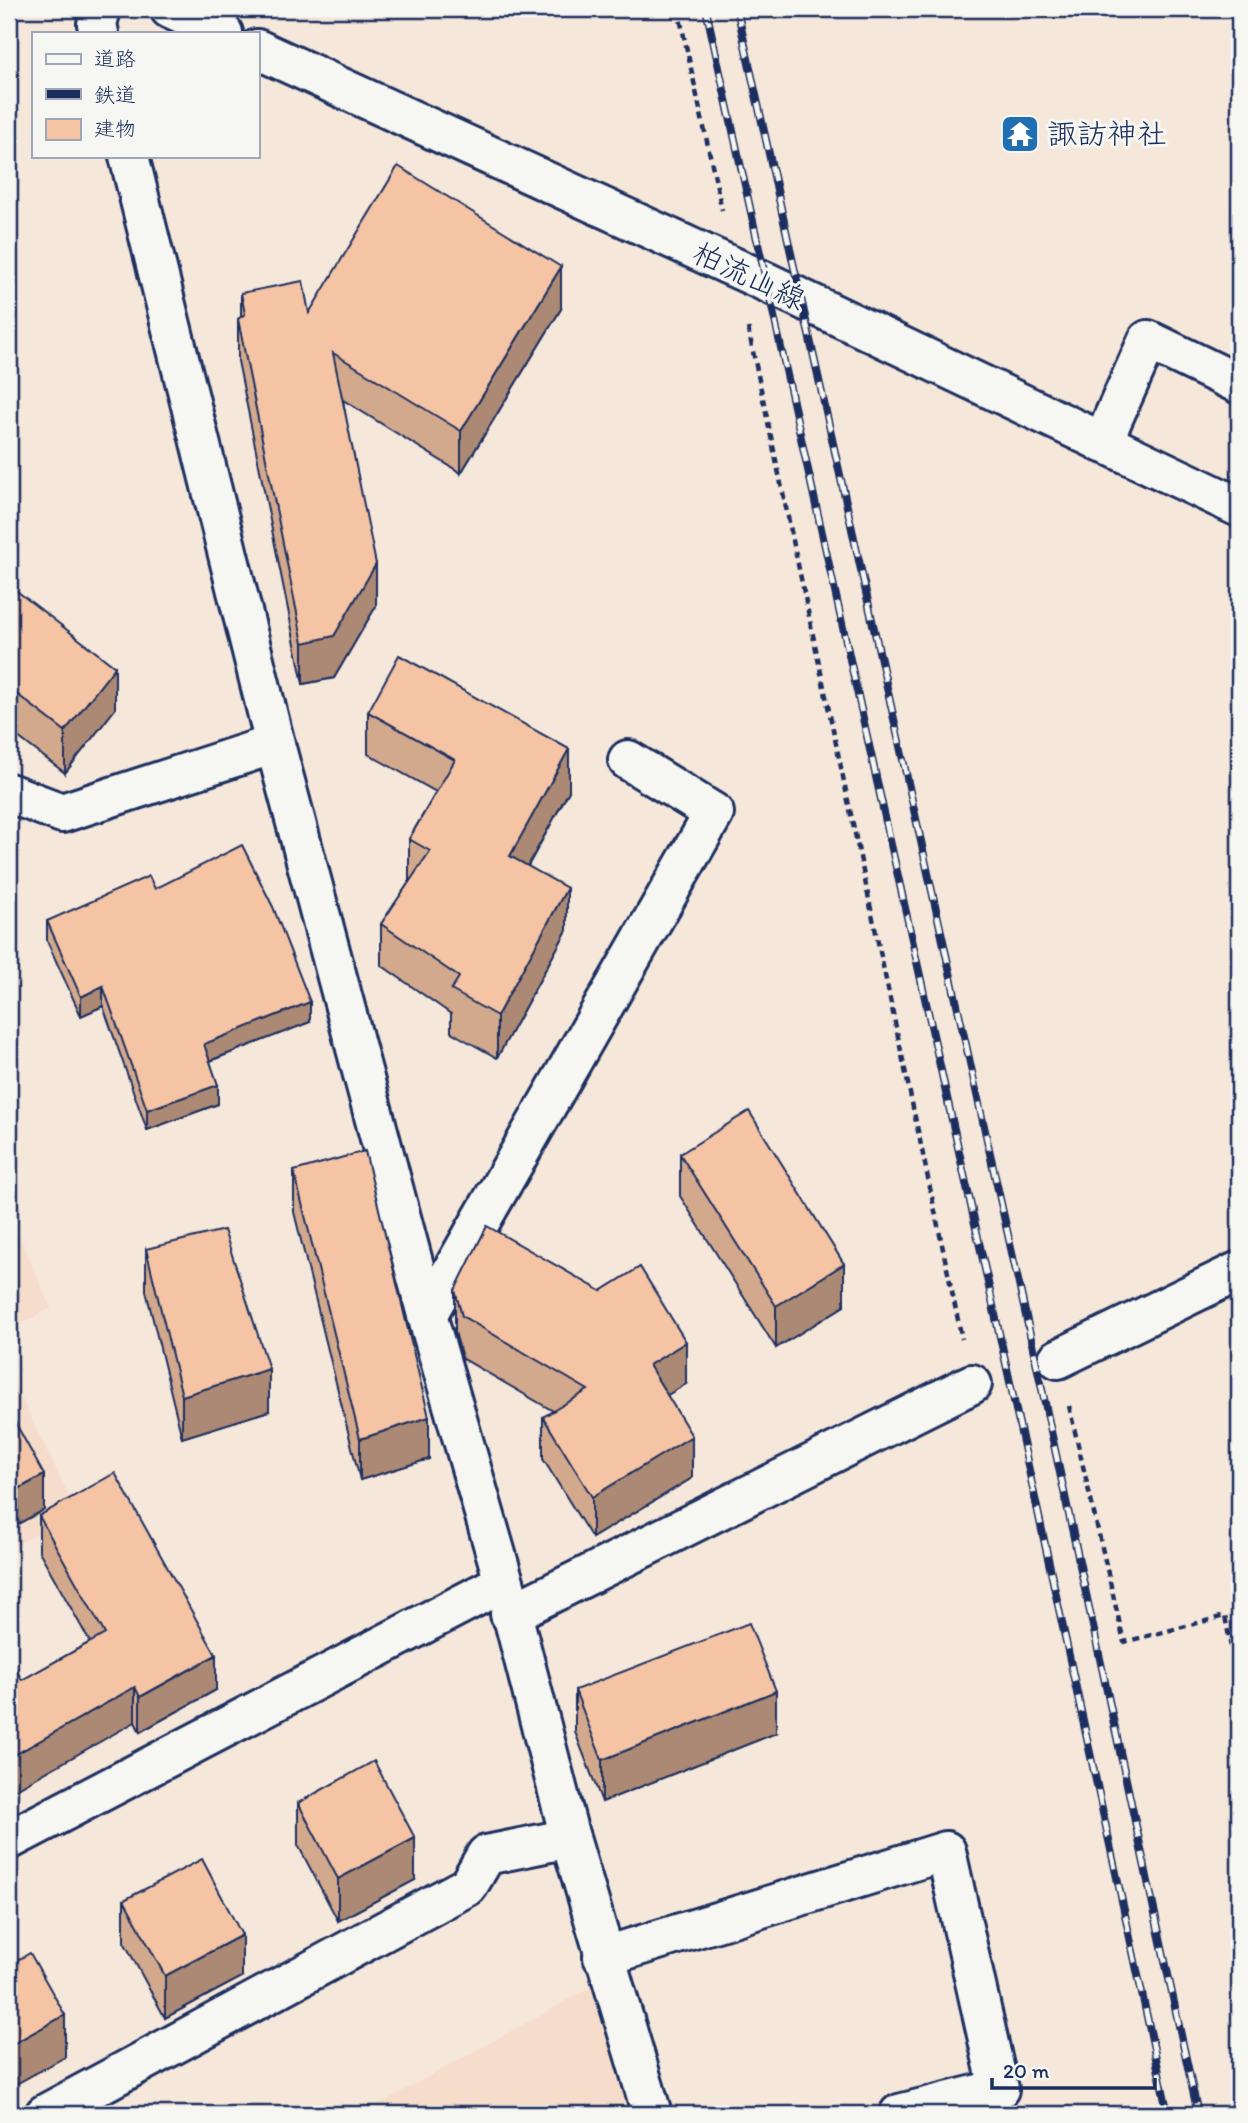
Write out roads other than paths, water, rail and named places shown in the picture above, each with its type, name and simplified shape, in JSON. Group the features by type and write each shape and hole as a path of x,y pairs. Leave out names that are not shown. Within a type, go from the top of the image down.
{"street":[{"path":"99,32 97,24 101,9"},
{"path":"170,9 221,32"},
{"name":"柏流山線","path":"259,50 735,269 1239,507"},
{"path":"129,158 275,744 570,1838 652,2114"},
{"path":"1102,443 1148,340 1239,384"},
{"path":"9,793 62,813 275,744"},
{"path":"428,1315 714,813 628,760"},
{"path":"1058,1359 1239,1271"},
{"path":"9,1840 507,1598 972,1384"},
{"path":"46,2114 468,1886 486,1855 570,1838"},
{"path":"603,1956 946,1851 999,2089 898,2114"}],"railway":[{"path":"706,9 1008,1373 1168,2114"},
{"path":"737,9 1037,1366 1198,2114"}],"place":[{"name":"諏訪神社","path":"1020,134"}]}
